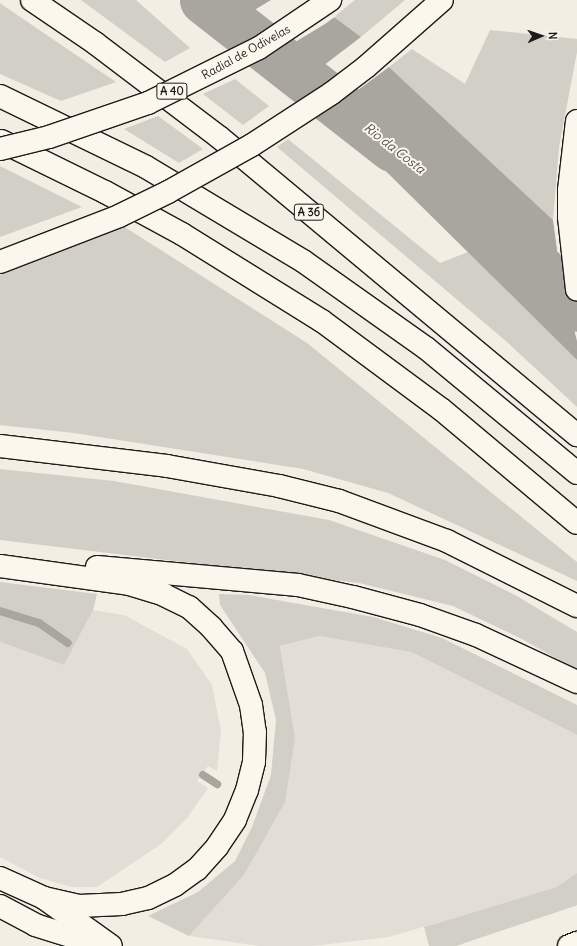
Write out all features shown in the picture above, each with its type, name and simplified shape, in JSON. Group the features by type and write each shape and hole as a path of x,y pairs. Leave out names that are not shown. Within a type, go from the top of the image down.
{"main road":[{"name":"A 36","path":"32,0 95,43 219,138 577,435"},
{"name":"Radial de Odivelas","path":"0,149 49,137 148,103 259,48 330,0"},
{"path":"0,262 119,216 168,192 252,145 332,93 366,67 442,0"},
{"path":"0,96 146,167 303,261 432,353 577,473"},
{"path":"577,121 571,161 569,217 577,290"},
{"path":"0,140 105,192 182,234 322,321 453,419 577,523"},
{"path":"0,446 167,466 278,486 339,502 447,541 577,606"},
{"path":"0,562 133,569 305,587 420,615 476,635 577,682"},
{"path":"0,566 129,584 164,595 189,607 211,627 232,651 251,705 255,732 254,762 247,790 235,820 217,847 197,869 175,885 148,898 122,904 79,906 44,898"},
{"path":"0,878 44,898 111,946"},
{"path":"0,906 35,925 103,946"}],"shaded area":[{"path":"81,0 136,0 190,48 165,62"},
{"path":"355,0 405,0 361,37 334,17"},
{"path":"0,3 116,82 61,101 0,74"},
{"path":"490,30 577,39 577,52 559,147 553,220 389,67 412,49 465,84"},
{"path":"235,79 269,106 243,125 203,94"},
{"path":"158,116 203,149 179,163 124,129"},
{"path":"288,139 440,263 468,252 577,360 577,407 507,342 277,147"},
{"path":"0,166 82,207 0,237"},
{"path":"123,226 307,343 577,562 577,581 388,493 303,469 74,433 0,425 0,275"},
{"path":"0,469 114,481 329,520 445,560 515,595 577,632 577,670 520,638 453,606 359,583 0,540"},
{"path":"0,582 97,594 93,610 64,665 0,642"},
{"path":"219,594 249,595 373,617 442,638 577,705 577,735 411,652 319,636 280,646 295,738 285,802 244,875 189,936 148,916 198,892 235,861 252,827 271,775 276,720 265,673 220,605"},
{"path":"93,610 124,615 187,649 212,685 221,731 217,771 208,766 197,781 208,788 187,818 161,844 97,887 72,887 40,878 0,857 0,642 64,665"},
{"path":"319,636 411,652 577,735 577,873 558,887 389,937 312,946 259,946 189,936 244,875 254,857 295,738 280,646"},
{"path":"577,873 577,905 575,906 456,946 429,946 424,927 557,887"}],"water":[{"path":"188,0 271,0 221,30"},
{"path":"334,17 361,37 290,91 261,63"},
{"path":"389,67 553,220 560,271 577,341 577,360 327,113"}],"pier":[{"path":"333,15 336,16 259,64"},
{"path":"362,36 336,61 289,92 335,59"},
{"path":"390,65 326,114 326,111"},
{"path":"553,217 562,271 577,341 560,271"}],"waterway":[{"name":"Rio da Costa","path":"204,0 392,147"},
{"name":"Rio da Costa","path":"517,245 577,307"},
{"path":"0,611 39,623 68,643"},
{"path":"203,775 217,784"}]}
